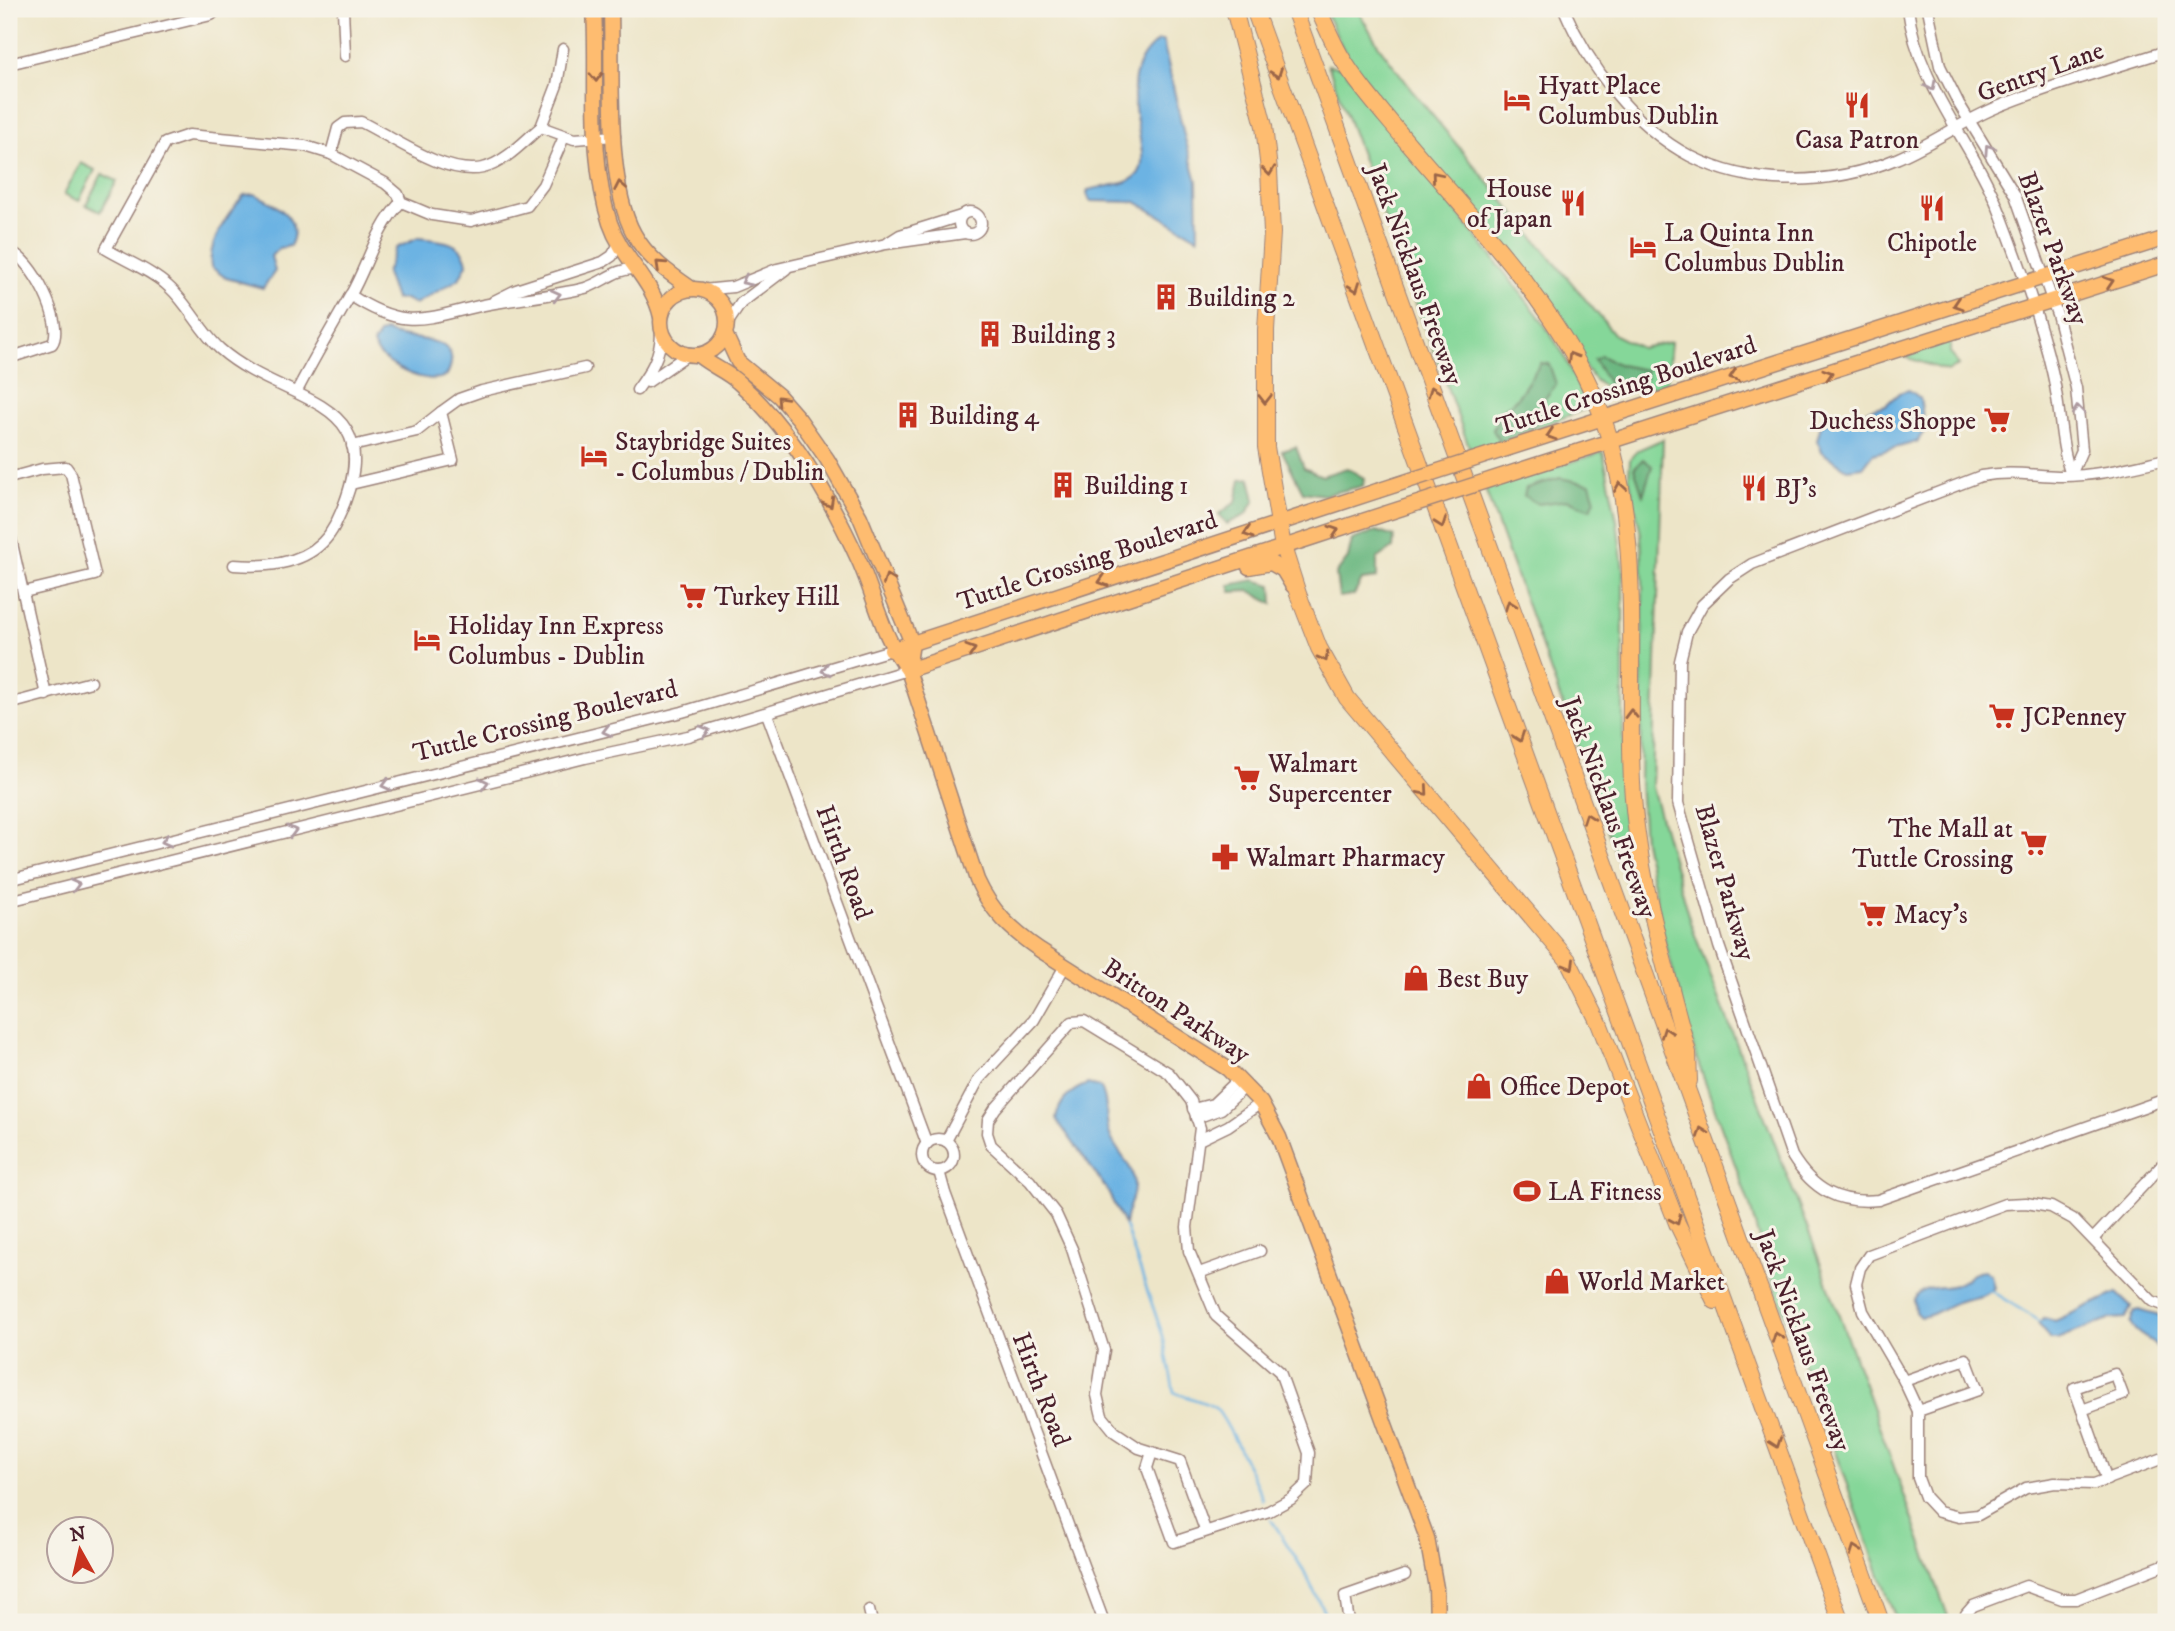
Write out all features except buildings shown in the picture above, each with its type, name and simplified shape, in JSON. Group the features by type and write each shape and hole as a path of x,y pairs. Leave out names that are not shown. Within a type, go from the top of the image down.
{"highway":[{"path":"1234,9 1264,126 1272,198 1264,404 1266,447 1283,547 1298,594 1319,648 1347,698 1568,960 1599,1023 1677,1223 1752,1379"},
{"path":"1254,9 1841,1622"},
{"name":"Jack Nicklaus Freeway","path":"1294,9 1881,1622"},
{"path":"1318,9 1339,54 1379,109 1537,300 1591,389 1611,442 1629,559 1632,783 1636,833 1644,883 1688,1054 1689,1096"}],"main road":[{"path":"594,9 598,137 603,194 619,244 655,293 661,317 661,332 671,347 693,355 740,384 801,457 847,536 891,650 908,670"},
{"path":"611,9 615,136 625,215 634,235 656,262 721,303 737,362 779,396 838,476 878,555 912,643 908,670"},
{"name":"Tuttle Crossing Boulevard","path":"891,650 1602,418 2166,238"},
{"name":"Tuttle Crossing Boulevard","path":"908,670 1384,514 2166,264"},
{"path":"661,317 671,297 698,289"},
{"path":"693,355 715,348 726,329"},
{"path":"1187,579 1202,580 1271,563 1283,570 1298,594"},
{"name":"Britton Parkway","path":"908,670 983,892 1015,932 1217,1060 1243,1082 1261,1103 1279,1137 1415,1501 1433,1566 1437,1622"}],"street":[{"path":"9,64 211,15 218,9"},
{"path":"342,9 345,57"},
{"name":"Gentry Lane","path":"1564,9 1601,72 1643,122 1689,156 1733,171 1788,180 1846,174 1896,159 1999,106 2166,51"},
{"name":"Blazer Parkway","path":"1909,9 1913,39 1924,71 1992,194 2052,371 2061,448 2071,475"},
{"name":"Blazer Parkway","path":"1928,9 1940,66 1970,121 2007,177 2027,223 2053,301 2072,369 2079,412 2082,450 2071,475"},
{"path":"331,154 338,128 353,121 361,121 442,164 483,168 512,152 541,127 557,85 563,49"},
{"path":"541,127 564,136 615,136"},
{"path":"234,565 262,568 310,554 327,540 351,484 352,446 340,422 332,414 297,391 266,378 222,351 203,332 170,288 106,249 165,144 189,135 288,143 331,154 385,183 398,194 401,202 432,215 471,221 527,206 543,185 564,136"},
{"path":"297,391 329,327 351,295 381,227 401,202"},
{"path":"698,289 733,287 788,267 886,244 977,231 980,220 972,212 900,235 886,244"},
{"path":"961,216 959,225 965,233"},
{"path":"489,304 516,290 603,262 612,256 619,244"},
{"path":"9,251 23,258 30,268 49,306 57,332 52,344 9,358"},
{"path":"726,329 741,303 788,267"},
{"path":"351,295 392,317 412,320 454,314 489,304 543,298 590,286 622,270 635,269"},
{"path":"661,332 661,345 653,367 637,390 693,355"},
{"path":"352,446 417,430 431,423 441,412 459,400 482,391 584,368"},
{"path":"351,484 453,460 441,412"},
{"name":"Blazer Parkway","path":"2166,459 2108,473 2071,475 2022,472 1981,476 1752,564 1729,579 1702,605 1687,632 1680,661 1678,803 1719,946 1789,1149 1802,1172 1818,1186 1852,1203 1878,1200 2166,1099"},
{"path":"9,478 42,469 66,467 71,474 95,575 24,592"},
{"path":"9,530 46,695"},
{"name":"Tuttle Crossing Boulevard","path":"9,880 682,712 891,650"},
{"name":"Tuttle Crossing Boulevard","path":"9,901 584,758 688,736 908,670"},
{"path":"9,704 91,682"},
{"name":"Hirth Road","path":"767,714 927,1143"},
{"path":"946,1141 979,1079 1034,1020 1065,966"},
{"path":"1152,1452 1147,1468 1174,1542 1269,1511 1291,1499 1307,1484 1311,1462 1280,1372 1216,1316 1189,1251 1186,1227 1199,1140 1195,1113 1169,1073 1084,1021 1072,1022 1062,1030 988,1120 987,1133 991,1145 1030,1181 1056,1214 1067,1235 1104,1350 1097,1395 1102,1416 1115,1432 1152,1452 1180,1461 1205,1530"},
{"path":"1195,1113 1215,1108 1243,1082"},
{"path":"1199,1140 1228,1126 1261,1103"},
{"path":"1215,1108 1228,1126"},
{"path":"934,1139 946,1141 951,1146 954,1159 949,1167 939,1171 924,1163 922,1152 927,1143 934,1139"},
{"path":"2093,1239 2166,1161"},
{"name":"Hirth Road","path":"939,1171 949,1206 1104,1622"},
{"path":"2166,1306 2152,1301 2093,1239 2062,1212 2038,1204 2020,1203 1986,1211 1869,1255 1857,1276 1858,1298 1918,1411 1918,1478 1925,1497 1940,1511 1959,1517 1978,1515 2026,1488 2055,1483 2094,1484 2166,1457"},
{"path":"1199,1273 1260,1251"},
{"path":"1904,1381 1966,1359 1978,1390 1918,1411"},
{"path":"2082,1410 2123,1395 2115,1374 2074,1388 2107,1480"},
{"path":"1966,1618 1973,1606 2026,1586 2062,1599 2076,1599 2166,1564"},
{"path":"1349,1622 1345,1596 1405,1575"},
{"path":"869,1610 872,1622"}],"green space":[{"path":"1324,9 1357,9 1379,46 1418,98 1615,335 1641,348 1671,342 1667,383 1621,392 1595,380 1378,98 1342,47"},
{"path":"1328,65 1343,68 1538,315 1564,355 1588,408 1526,432 1543,418 1543,401 1556,384 1541,363 1517,398 1500,413 1493,430 1501,443 1471,452"},
{"path":"81,163 95,170 79,201 64,194"},
{"path":"102,174 117,181 100,212 86,205"},
{"path":"1950,341 1950,352 1959,366 1947,371 1905,357"},
{"path":"1601,356 1620,365 1646,370 1646,379 1622,386 1609,384 1594,360"},
{"path":"1541,363 1549,364 1556,384 1543,401 1544,418 1526,432 1501,443 1493,430 1500,413 1517,398"},
{"path":"1663,439 1652,787 1690,922 1813,1243 1950,1622 1897,1622 1763,1255 1750,1206 1696,1057 1663,934 1644,841 1640,782 1643,582 1641,534 1629,477 1630,459 1638,450"},
{"path":"1296,447 1304,468 1322,476 1347,468 1364,478 1363,486 1324,495 1303,492 1282,451"},
{"path":"1603,452 1617,521 1623,569 1623,780 1639,890 1632,898 1485,489"},
{"path":"1643,459 1652,466 1643,495 1634,468"},
{"path":"1250,478 1255,500 1246,515 1227,524 1219,514 1236,502 1241,479"},
{"path":"1560,478 1590,484 1595,500 1590,509 1568,500 1538,504 1524,496 1526,488"},
{"path":"1376,531 1394,537 1393,548 1377,559 1377,578 1362,580 1354,595 1339,597 1336,574 1348,558 1352,540"},
{"path":"1254,580 1272,585 1273,604 1250,591 1231,592 1229,585"}],"water":[{"path":"1158,41 1163,41 1197,181 1198,238 1136,202 1090,201 1087,194 1088,190 1130,180 1141,167 1142,153 1134,96 1135,76 1143,58"},
{"path":"254,194 285,214 293,228 290,246 279,248 271,256 275,271 263,288 226,278 211,267 212,248 220,228 244,195"},
{"path":"418,238 442,241 455,246 465,256 467,264 459,279 415,304 405,299 395,299 386,273 396,248"},
{"path":"386,331 442,345 449,351 451,361 447,375 439,378 417,376 384,359 373,344 379,334"},
{"path":"1909,390 1920,398 1925,430 1917,442 1873,454 1863,467 1847,469 1823,453 1817,441 1821,424 1836,419 1857,418 1867,410 1886,405 1899,393"},
{"path":"1088,1084 1101,1088 1110,1135 1133,1177 1134,1189 1125,1226 1106,1188 1056,1119 1067,1097"},
{"path":"1985,1271 1991,1275 1994,1288 1985,1294 1957,1302 1926,1316 1920,1317 1915,1312 1914,1300 1922,1291 1955,1285 1975,1273"},
{"path":"2117,1293 2131,1306 2126,1318 2109,1319 2058,1339 2049,1339 2039,1324 2044,1318 2055,1321"},
{"path":"2134,1311 2166,1318 2166,1368 2154,1344 2130,1324"}],"waterway":[{"path":"1125,1226 1163,1336 1174,1392 1211,1406 1220,1414 1263,1500"},
{"path":"1991,1291 2041,1322"},
{"path":"1271,1519 1304,1571 1329,1622"}],"place":[{"name":"Hyatt Place Columbus Dublin","path":"1517,100"},
{"name":"Casa Patron","path":"1857,105"},
{"name":"House of Japan","path":"1573,203"},
{"name":"Chipotle","path":"1932,208"},
{"name":"La Quinta Inn Columbus Dublin","path":"1643,247"},
{"name":"Building 2","path":"1166,297"},
{"name":"Building 3","path":"990,334"},
{"name":"Building 4","path":"908,415"},
{"name":"Duchess Shoppe","path":"1997,420"},
{"name":"Staybridge Suites - Columbus / Dublin","path":"594,456"},
{"name":"Building 1","path":"1063,485"},
{"name":"BJ's","path":"1754,488"},
{"name":"Turkey Hill","path":"693,596"},
{"name":"Holiday Inn Express Columbus - Dublin","path":"427,640"},
{"name":"JCPenney","path":"2002,716"},
{"name":"Walmart Supercenter","path":"1247,778"},
{"name":"The Mall at Tuttle Crossing","path":"2034,843"},
{"name":"Walmart Pharmacy","path":"1225,857"},
{"name":"Macy's","path":"1873,914"},
{"name":"Best Buy","path":"1416,978"},
{"name":"Office Depot","path":"1479,1086"},
{"name":"LA Fitness","path":"1527,1191"},
{"name":"World Market","path":"1557,1281"}]}
